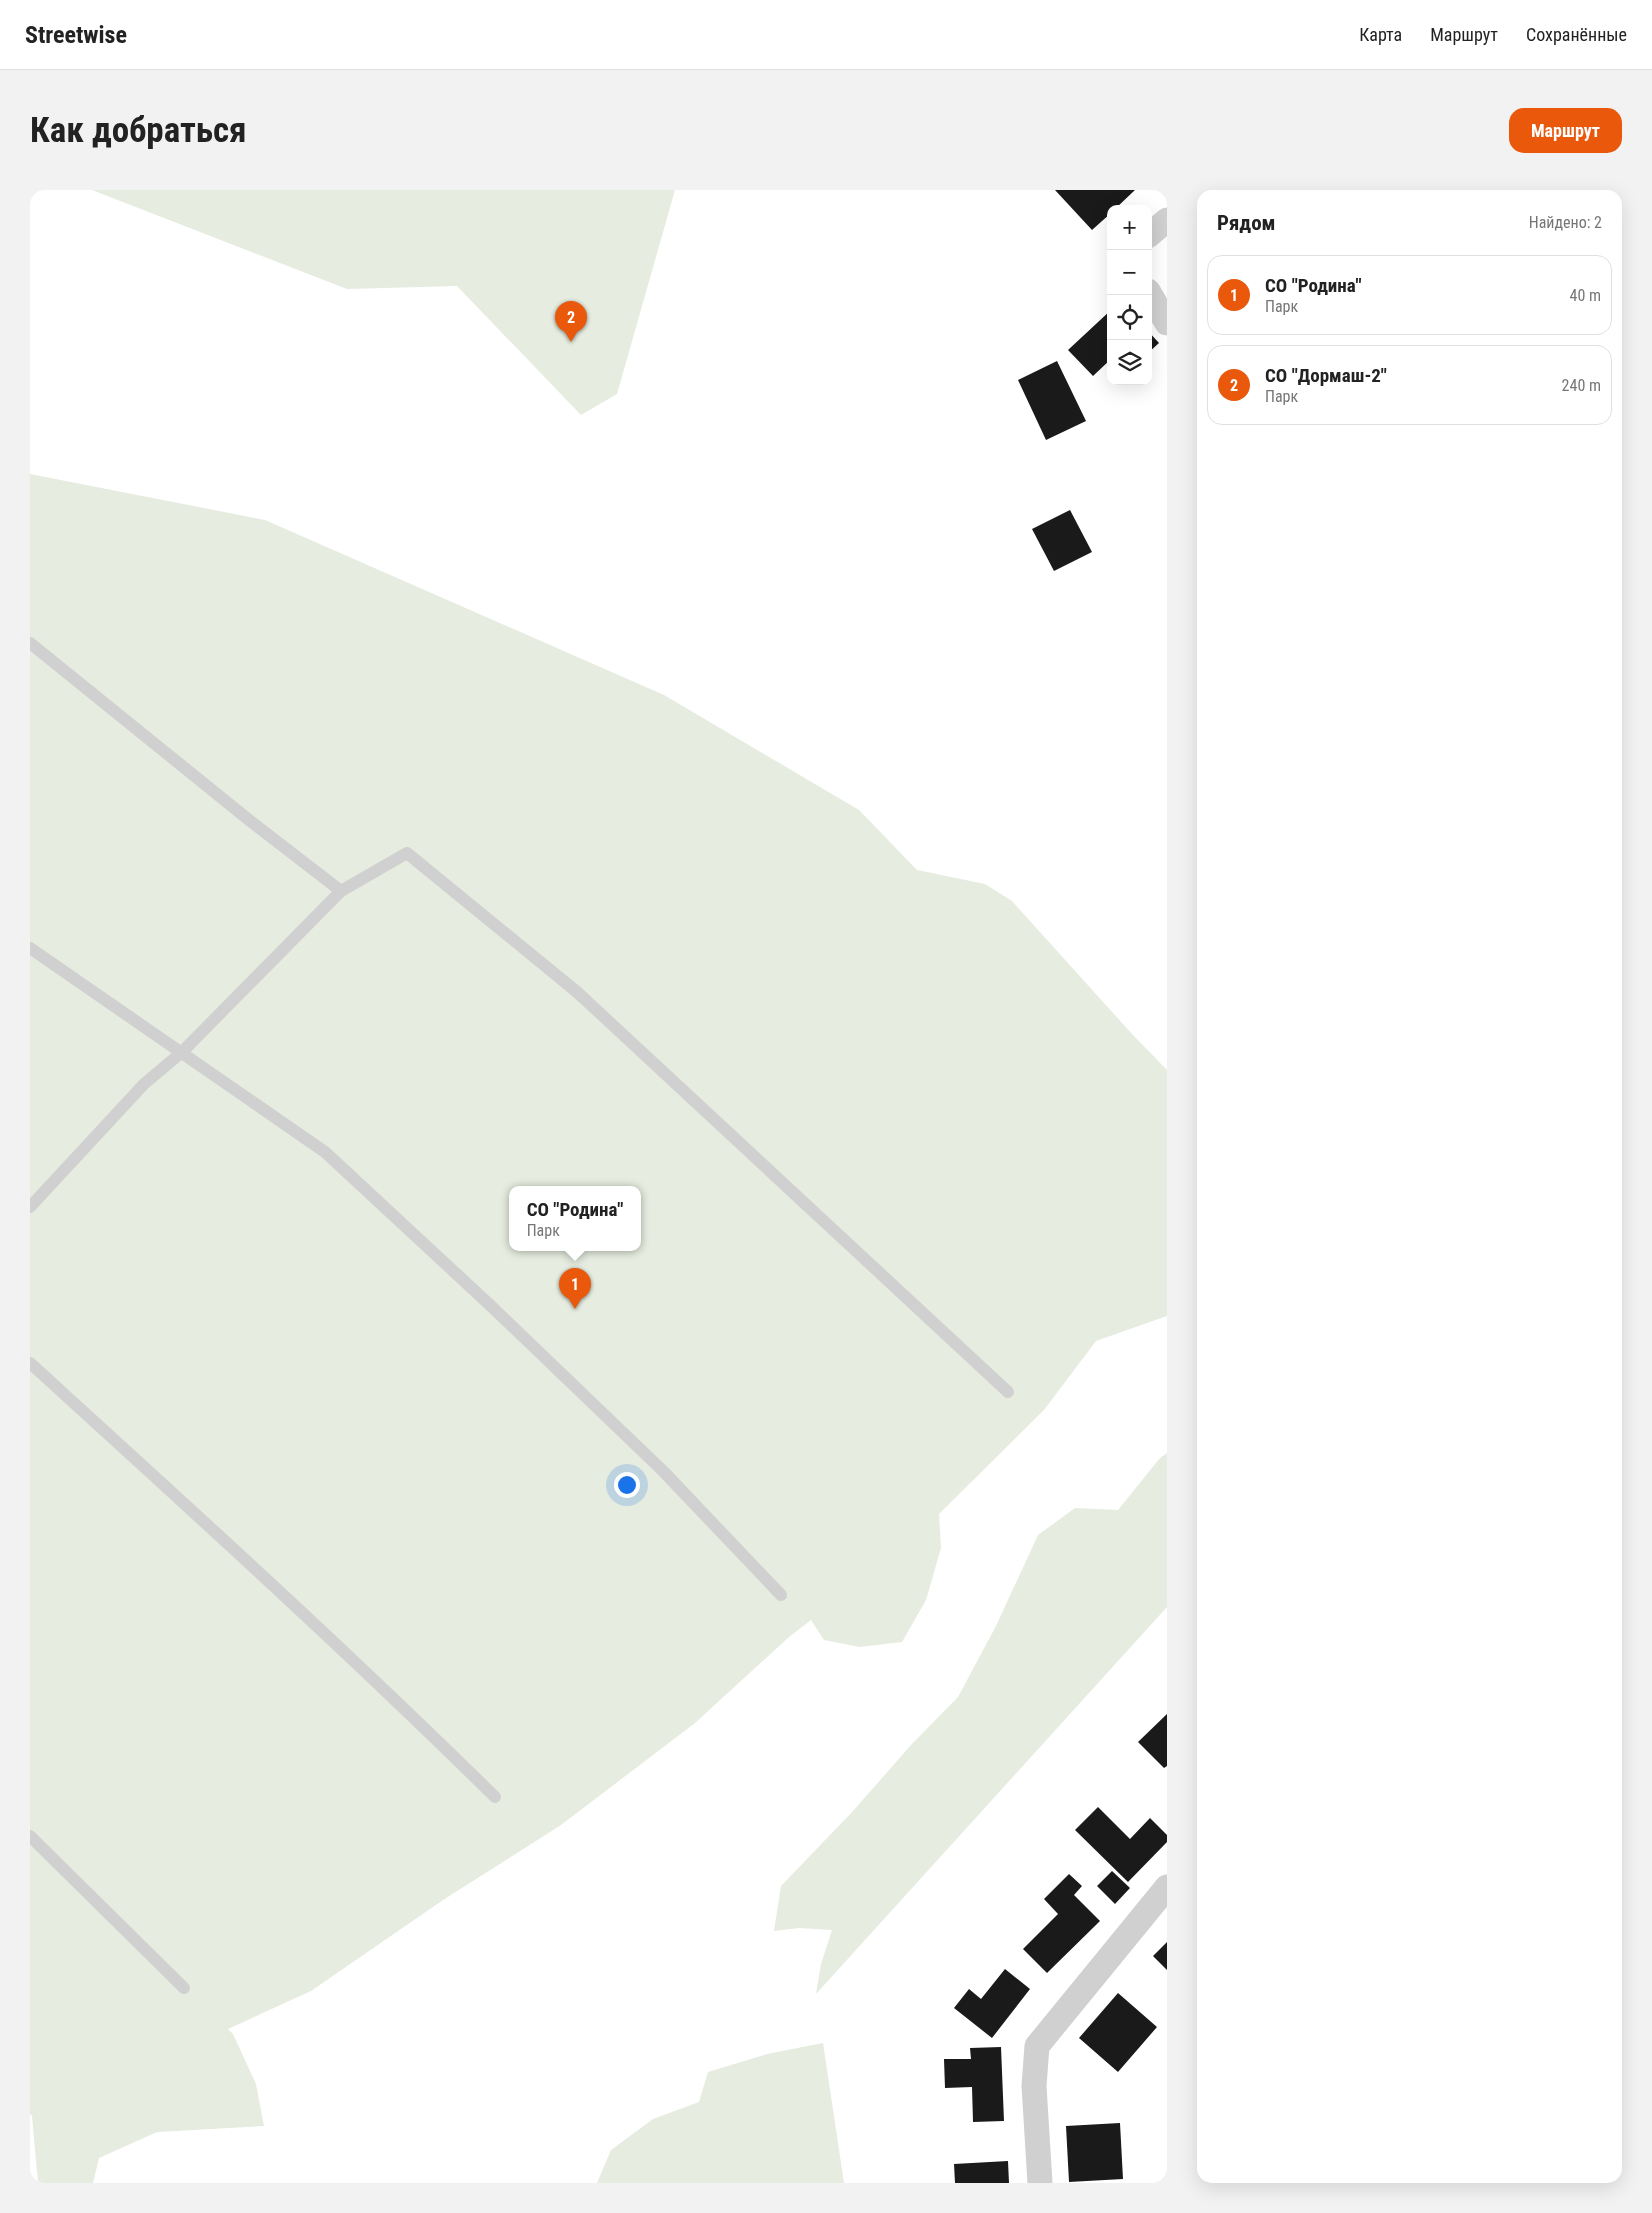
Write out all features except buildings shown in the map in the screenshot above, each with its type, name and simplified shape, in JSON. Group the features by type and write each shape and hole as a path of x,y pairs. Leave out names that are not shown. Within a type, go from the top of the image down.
{"street":[{"path":"1152,233 1167,220"},
{"path":"1150,295 1167,323"},
{"path":"1040,2183 1034,2086 1037,2046 1167,1887"}],"lane":[{"path":"30,643 249,820 341,891"},
{"path":"30,1207 144,1084 182,1052 341,891 407,853 577,992 1008,1392"},
{"path":"30,948 325,1152 484,1299 663,1471 781,1595"},
{"path":"30,1363 258,1570 396,1700 495,1797"},
{"path":"30,1836 184,1988"}],"shaded area":[{"path":"92,190 675,190 617,394 581,415 457,286 347,289"},
{"path":"30,474 265,520 664,695 859,810 917,870 985,884 1012,901 1167,1070 1167,1316 1096,1341 1044,1410 939,1514 941,1548 926,1600 902,1642 860,1647 824,1640 811,1620 789,1637 695,1723 561,1825 443,1900 311,1991 228,2029 233,2034 256,2084 264,2126 157,2132 99,2158 93,2183 38,2183 32,2116 30,2114"},
{"path":"1167,1453 1167,1607 816,1994 821,1964 832,1930 799,1928 774,1931 781,1886 958,1697 996,1626 1038,1535 1075,1508 1118,1510 1160,1458"},
{"path":"823,2043 844,2183 597,2183 611,2150 653,2119 699,2102 708,2072 767,2054"}],"place":[{"name":"СО \"Дормаш-2\"","path":"571,342"},
{"name":"СО \"Родина\"","path":"575,1309"}]}
